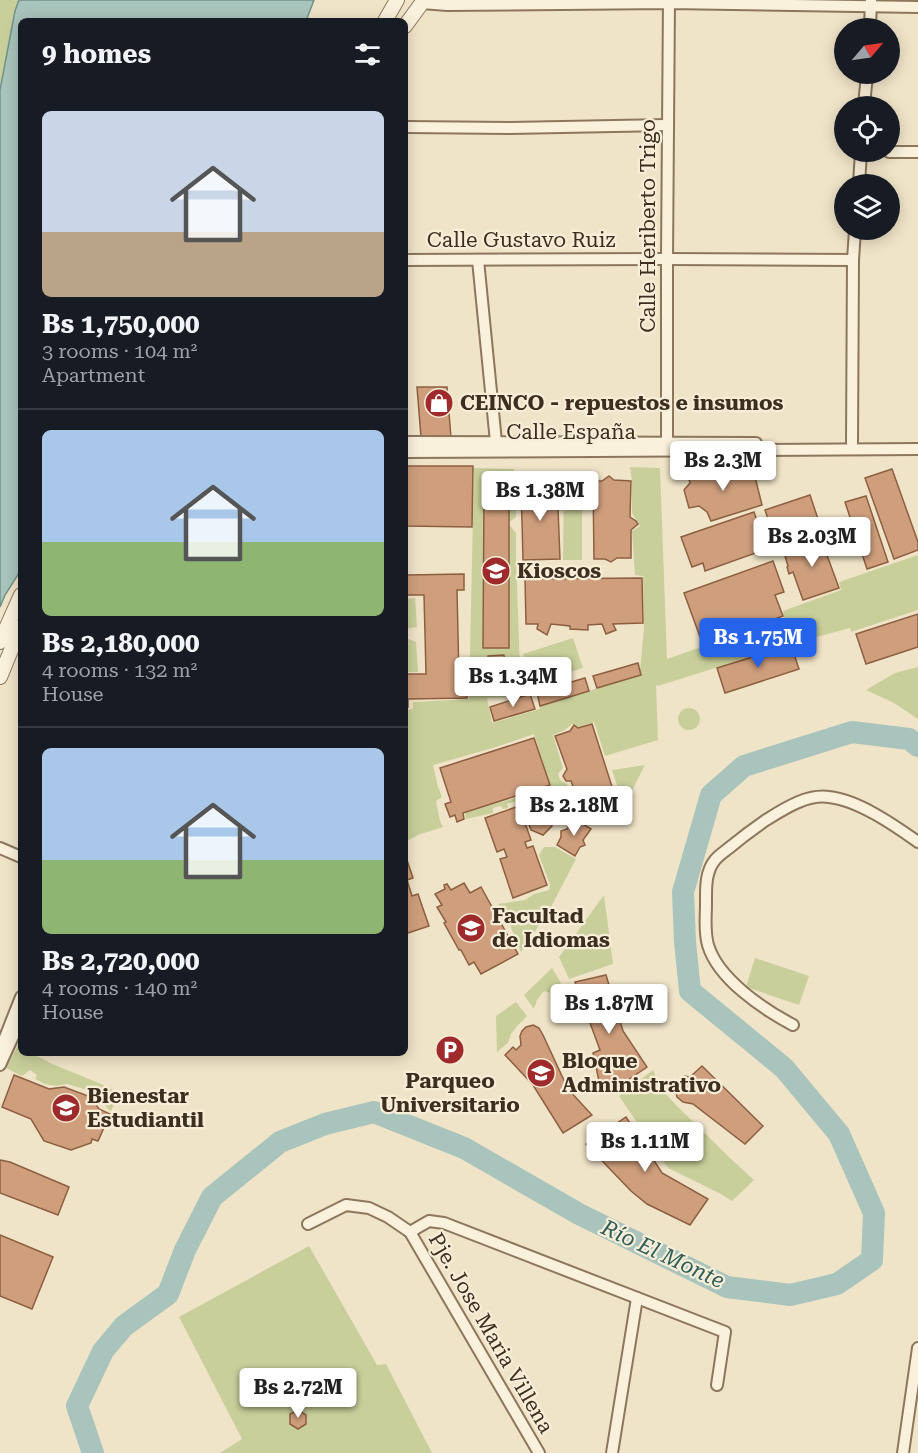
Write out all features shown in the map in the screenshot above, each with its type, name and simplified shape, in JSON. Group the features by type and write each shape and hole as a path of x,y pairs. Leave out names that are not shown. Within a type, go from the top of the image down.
{"street":[{"path":"387,18 397,0"},
{"path":"408,22 423,1 447,4 871,3 918,7"},
{"name":"Calle Heriberto Trigo","path":"667,447 666,259 669,2"},
{"path":"870,18 871,3"},
{"path":"408,127 667,125"},
{"path":"900,152 918,152"},
{"path":"852,443 854,240"},
{"name":"Calle Gustavo Ruiz","path":"408,260 853,260"},
{"path":"478,260 496,442"},
{"name":"Calle España","path":"408,442 918,449"},
{"name":"Calle España","path":"408,452 918,442"},
{"path":"0,642 17,612"},
{"path":"0,677 18,633"},
{"path":"793,1025 740,990 718,964 709,947 706,933 706,887 709,870 716,859 753,828 788,807 811,798 827,796 847,800 893,824 918,842"},
{"path":"0,848 18,856"},
{"path":"0,1050 18,1005"},
{"path":"0,1065 18,1026"},
{"path":"308,1224 346,1205 369,1208 388,1216 410,1232 429,1221 444,1223 725,1332 717,1385"},
{"name":"Pje. Jose Maria Villena","path":"410,1232 539,1453"},
{"path":"612,1453 637,1298"},
{"path":"903,1453 918,1348"}],"green space":[{"path":"0,0 19,0 0,90"},
{"path":"630,467 660,468 667,659 784,618 783,611 841,590 839,582 918,555 918,610 851,632 850,628 791,644 656,685 658,740 605,756 594,722 578,727 572,724 553,735 563,768 558,774 560,780 567,784 574,809 561,812 558,821 548,813 536,811 527,816 520,800 507,804 508,808 503,809 499,806 493,808 493,813 466,819 465,813 548,788 552,790 534,734 433,765 442,797 436,801 443,827 408,840 408,710 413,709 413,702 469,699 474,468 514,469 516,517 508,523 516,533 521,697 487,698 492,723 641,675 644,628 643,576 635,575 632,531 640,526 632,513"},
{"path":"564,476 582,476 582,560 563,560"},
{"path":"415,598 417,627 408,628 408,599"},
{"path":"573,638 583,668 532,684 523,654"},
{"path":"408,639 416,642 418,672 408,672"},
{"path":"918,667 918,719 894,703 866,690 895,673"},
{"path":"689,708 697,711 700,719 697,727 689,730 681,727 678,719 681,711"},
{"path":"645,765 624,806 612,770"},
{"path":"544,847 555,847 576,859 550,909 521,952 508,920 498,904 525,900 534,894 549,890 550,885 539,855"},
{"path":"604,895 613,964 569,979 559,957"},
{"path":"755,958 809,976 799,1005 746,987"},
{"path":"552,968 561,983 550,993 544,991 534,1009 524,995"},
{"path":"516,1002 527,1016 511,1034 508,1043 497,1052 496,1016"},
{"path":"18,1045 18,1056 37,1056 119,1093 111,1111 98,1096 84,1089 67,1084 56,1086 45,1084 35,1079 37,1075 30,1070 22,1076 6,1068"},
{"path":"653,1070 662,1090 754,1180 732,1201 668,1168 619,1096"},
{"path":"309,1246 377,1365 386,1364 432,1453 220,1453 242,1439 179,1317"}],"water":[{"path":"19,0 314,0 307,18 18,18 18,575 0,607 0,90"}],"building":[{"path":"417,387 447,387 451,438 421,437"},
{"path":"408,466 473,466 472,527 408,526"},
{"path":"744,468 754,473 762,505 711,521 707,512 699,506 689,508 684,490 690,483 688,476 699,472"},
{"path":"892,469 918,542 918,550 894,559 865,478"},
{"path":"609,476 614,480 631,481 630,517 638,524 631,530 631,558 617,558 611,562 605,559 594,559 593,481 602,481"},
{"path":"557,483 560,559 523,560 521,484"},
{"name":"Kioscos","path":"484,493 509,493 509,648 483,648"},
{"path":"810,495 822,531 777,546 765,510"},
{"path":"866,496 888,562 867,569 845,502"},
{"path":"754,512 767,549 705,571 703,563 692,567 681,537"},
{"path":"826,535 830,545 824,547 839,588 803,600 793,572 789,574 785,556 800,550 798,545"},
{"path":"773,561 784,592 775,595 783,616 703,645 684,593"},
{"path":"464,574 464,590 457,590 459,678 467,678 467,698 408,699 408,674 426,674 424,595 408,595 408,575"},
{"path":"642,578 643,623 613,624 616,630 606,634 602,624 588,625 588,630 570,629 570,626 551,624 547,635 537,629 538,624 526,624 525,579"},
{"path":"918,614 918,647 866,664 856,634"},
{"path":"791,645 799,669 725,693 717,668"},
{"path":"504,655 507,689 490,690 488,656"},
{"path":"638,663 641,675 597,688 593,676"},
{"path":"585,678 589,691 540,706 537,692"},
{"path":"530,694 535,709 494,721 490,707"},
{"path":"592,724 615,796 602,800 600,805 591,804 581,808 571,781 566,781 563,776 567,769 555,736 570,731 574,725 578,728"},
{"path":"534,738 550,785 463,813 464,819 457,822 455,815 450,817 445,804 451,802 440,768"},
{"path":"519,806 531,840 525,842 527,848 533,846 547,885 513,898 500,859 507,857 504,849 497,852 485,818"},
{"path":"538,813 549,816 552,826 543,835 531,830 528,822"},
{"path":"574,818 591,829 583,840 585,845 580,847 575,856 557,845 561,831 567,829"},
{"path":"408,863 413,878 408,880"},
{"path":"408,883 412,896 418,894 429,926 408,933"},
{"path":"464,883 470,893 481,887 518,954 481,974 474,962 469,965 459,950 437,907 442,905 435,894 445,889 444,885 447,884 451,890"},
{"path":"606,975 623,1031 647,1067 616,1090 609,1091 603,1088 599,1081 593,1053 600,1050 575,982"},
{"path":"533,1025 539,1028 543,1035 568,1089 592,1115 563,1133 533,1085 505,1055 513,1047 516,1050 521,1045 522,1031"},
{"path":"702,1066 763,1126 745,1144 693,1104 683,1102 677,1097 676,1083 685,1076 690,1077"},
{"path":"14,1075 49,1089 64,1087 91,1097 99,1109 110,1114 98,1141 92,1139 91,1143 71,1150 44,1141 31,1119 2,1107"},
{"path":"626,1117 662,1173 708,1199 690,1225 647,1204 631,1191 586,1144"},
{"path":"0,1160 69,1187 58,1215 0,1193"},
{"path":"0,1235 53,1257 32,1309 0,1296"},
{"path":"298,1410 306,1415 306,1424 298,1429 290,1424 290,1414"}],"waterway":[{"name":"Río El Monte","path":"93,1453 77,1406 103,1351 124,1326 168,1294 185,1250 212,1197 280,1142 325,1124 374,1112 464,1148 579,1214 727,1287 790,1295 837,1284 872,1260 874,1213 839,1134 784,1068 690,991 683,892 711,795 744,766 852,732 909,739 918,746"}],"place":[{"name":"CEINCO - repuestos e insumos","path":"439,403"},
{"name":"Kioscos","path":"496,571"},
{"name":"Facultad de Idiomas","path":"471,928"},
{"name":"Parqueo Universitario","path":"450,1050"},
{"name":"Bloque Administrativo","path":"541,1073"},
{"name":"Bienestar Estudiantil","path":"66,1108"}]}
